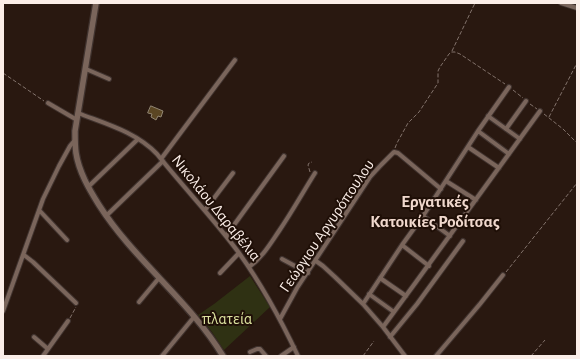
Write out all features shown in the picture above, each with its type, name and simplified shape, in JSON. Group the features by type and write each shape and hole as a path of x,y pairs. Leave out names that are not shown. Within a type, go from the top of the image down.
{"street":[{"path":"96,3 77,120 75,140 79,165 88,187 106,216 118,232 194,317 213,340 222,356"},
{"path":"561,3 577,8"},
{"path":"106,216 162,160 235,60"},
{"path":"86,68 109,79"},
{"path":"363,304 441,189 488,116 509,87"},
{"path":"506,129 526,101"},
{"path":"48,103 77,120"},
{"path":"383,327 540,111"},
{"name":"Νικολάου Δαραβέλια","path":"78,113 119,128 152,148 205,210 249,267 280,319 298,356"},
{"path":"488,116 520,139"},
{"path":"478,131 510,154"},
{"path":"88,187 138,139"},
{"path":"3,311 50,183 70,146 75,140"},
{"path":"468,147 499,168"},
{"path":"396,153 441,189"},
{"name":"Γεώργιου Αργυρόπουλου","path":"280,319 297,288 370,177 381,165 396,153"},
{"path":"226,236 284,156"},
{"path":"205,210 233,173"},
{"path":"249,267 266,251 314,174"},
{"path":"446,181 476,200"},
{"path":"39,210 67,240"},
{"path":"422,216 450,236"},
{"path":"390,337 417,304 463,241"},
{"path":"402,245 428,266"},
{"path":"220,273 239,253"},
{"path":"24,255 76,302"},
{"path":"282,259 308,273"},
{"path":"316,261 363,304 405,356"},
{"path":"436,356 503,275"},
{"path":"139,302 159,278"},
{"path":"380,278 406,296"},
{"path":"3,293 8,295"},
{"path":"369,294 394,312"},
{"path":"162,356 194,317"},
{"path":"43,356 68,321"},
{"path":"34,337 48,349"},
{"path":"281,356 294,347"},
{"path":"250,352 260,349 266,356"}],"path":[{"path":"396,153 397,143 408,123 418,112 438,83 438,71 440,66 451,52 475,3"},
{"path":"451,52 460,54 509,87 564,129 577,143"},
{"path":"548,118 577,63"},
{"path":"3,73 48,103"},
{"path":"312,162 309,163 308,168 314,174"},
{"path":"503,275 577,183"},
{"path":"68,321 77,306 76,302"},
{"path":"530,356 546,340"},
{"path":"363,356 374,341"}],"green space":[{"name":"πλατεία","path":"250,276 270,307 224,350 198,315"}],"building":[{"path":"151,106 163,111 161,117 158,116 156,120 151,117 152,114 148,113"}],"district":[{"name":"Εργατικές Κατοικίες Ροδίτσας","path":"435,212"}]}
